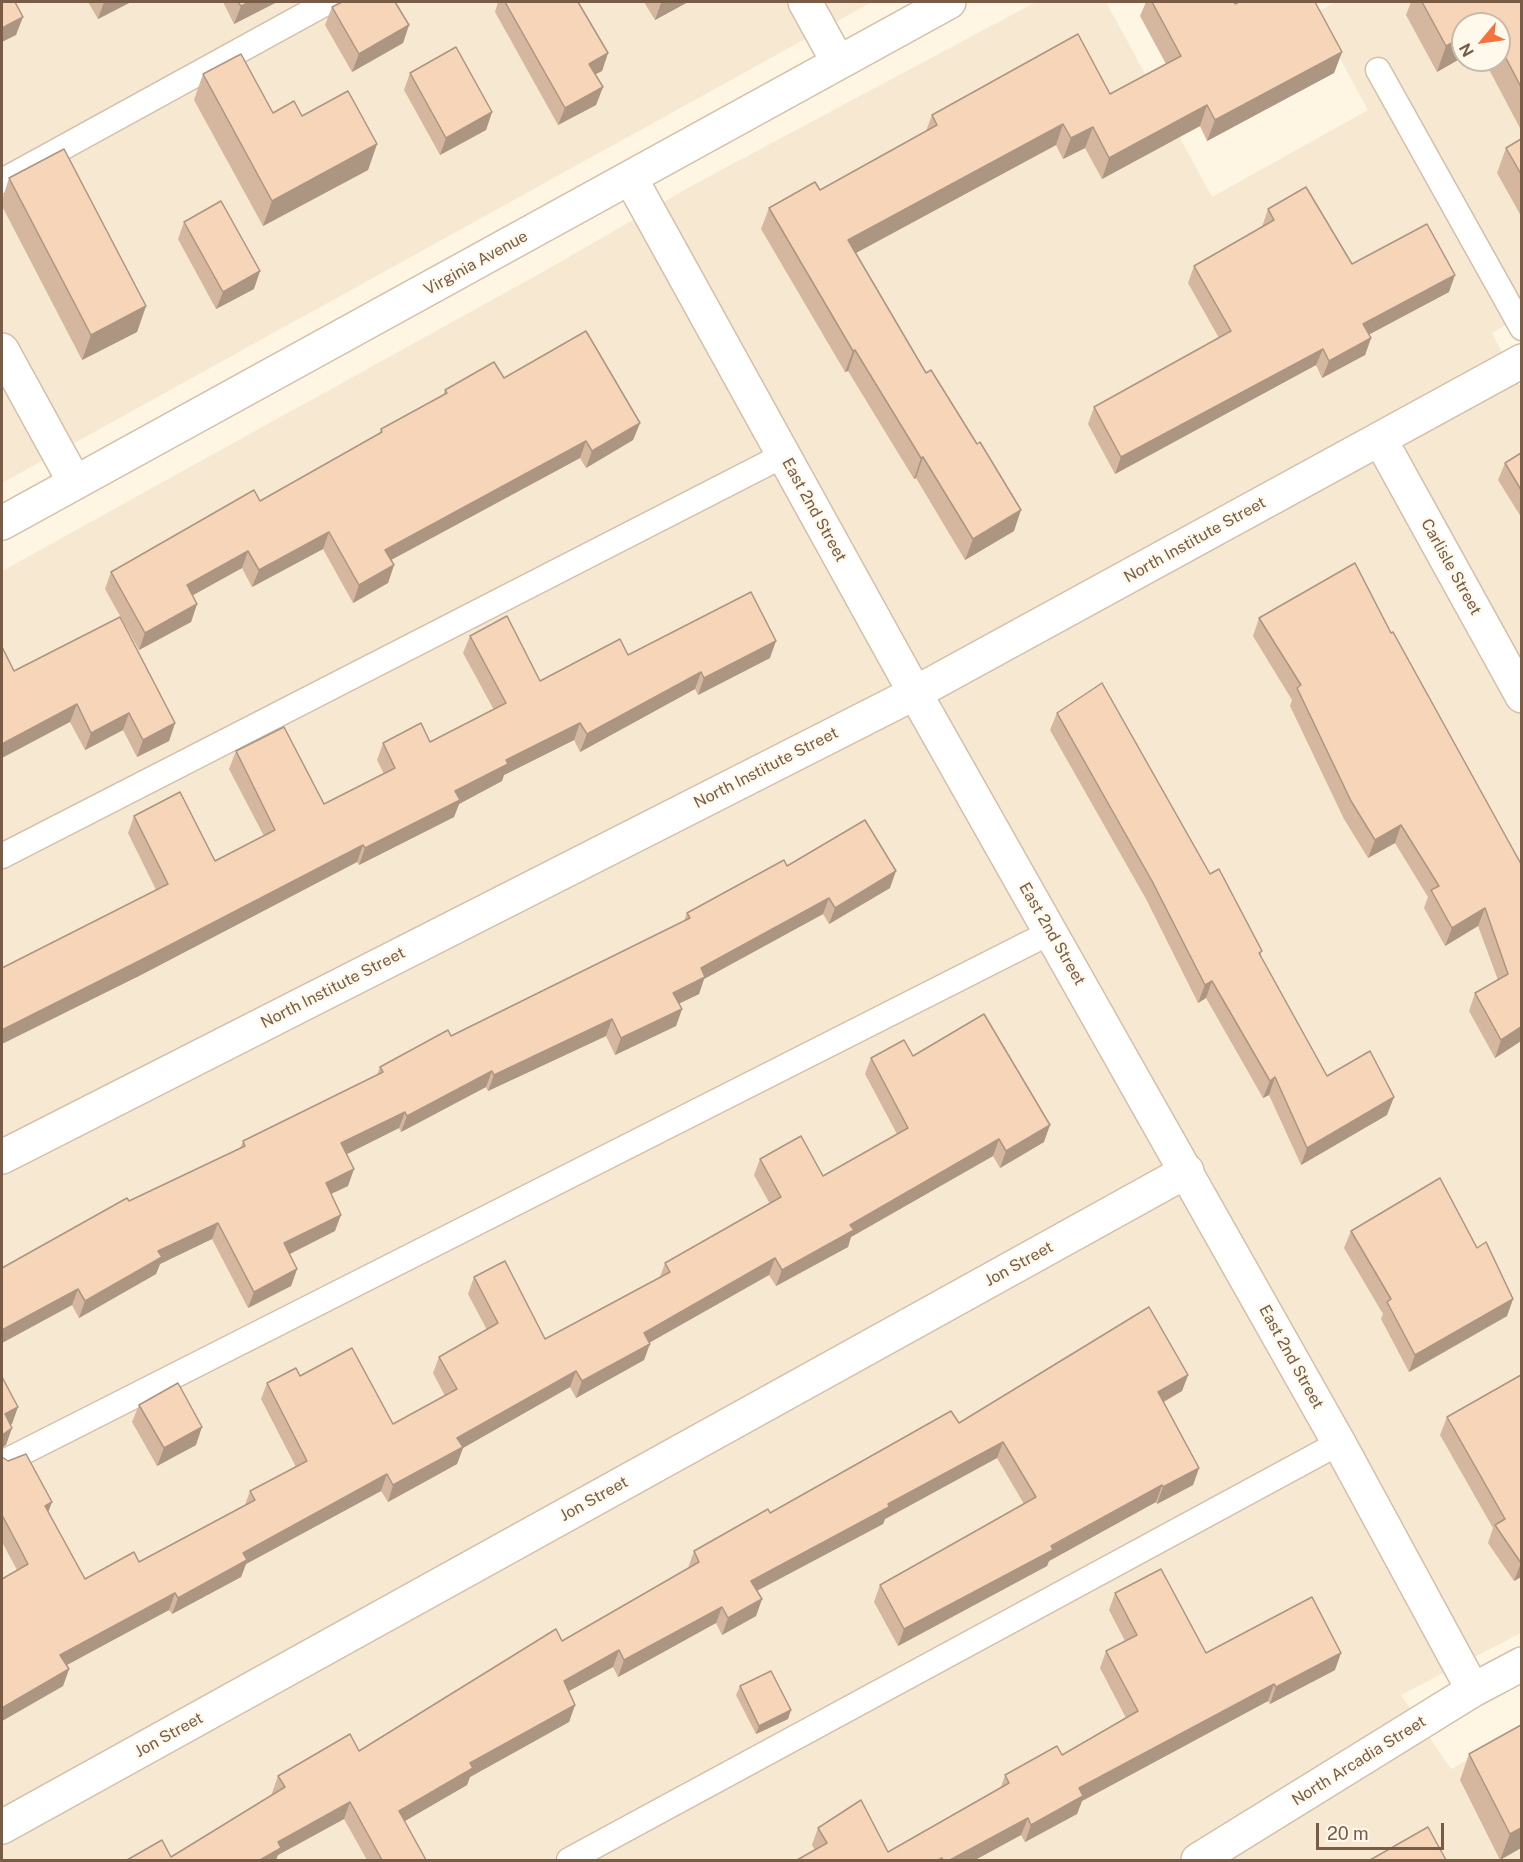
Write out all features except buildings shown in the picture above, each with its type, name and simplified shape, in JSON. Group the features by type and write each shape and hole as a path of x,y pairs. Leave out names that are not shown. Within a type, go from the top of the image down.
{"street":[{"path":"805,2 838,62"},
{"name":"Virginia Avenue","path":"2,523 949,2"},
{"name":"East 2nd Street","path":"631,179 915,693 1339,1443 1473,1690"},
{"path":"2,350 75,483"},
{"name":"North Institute Street","path":"2,1157 915,693 1521,361"},
{"name":"Carlisle Street","path":"1380,439 1521,696"},
{"name":"Jon Street","path":"2,1827 1187,1171"},
{"name":"North Arcadia Street","path":"1198,1860 1473,1690 1521,1664"}],"lane":[{"path":"2,181 328,2"},
{"path":"1378,70 1521,328"},
{"path":"2,856 784,455"},
{"path":"2,1463 1051,933"},
{"path":"569,1860 1339,1443"}],"shaded area":[{"path":"2,2 872,2 2,483"},
{"path":"1036,2 1106,2 1212,197 1368,110 1315,13 1336,2 1521,2 1521,316 1492,333 1522,390 1521,1633 1401,1695 1451,1769 1521,1731 1521,1860 2,1860 2,571 548,269 695,184"}]}
